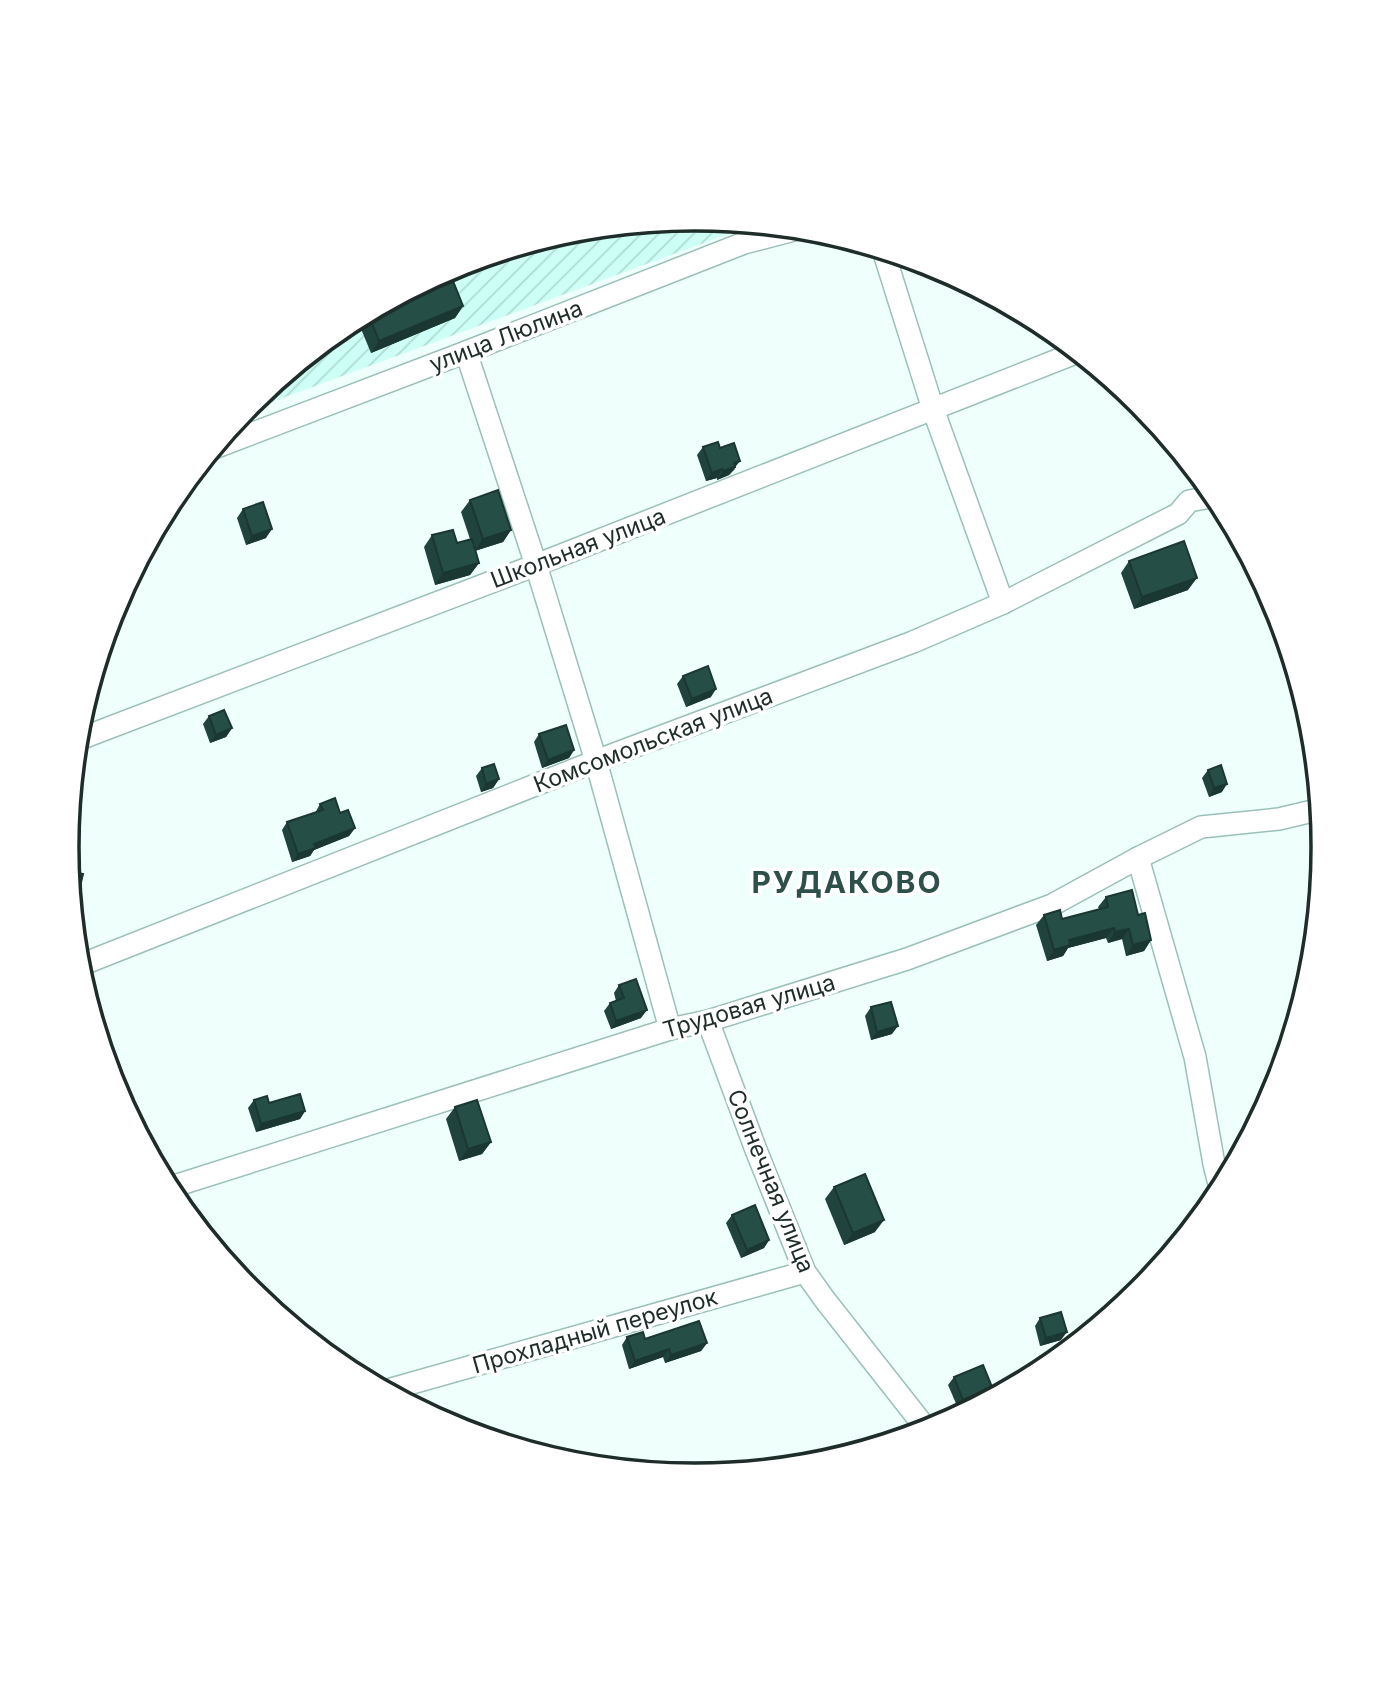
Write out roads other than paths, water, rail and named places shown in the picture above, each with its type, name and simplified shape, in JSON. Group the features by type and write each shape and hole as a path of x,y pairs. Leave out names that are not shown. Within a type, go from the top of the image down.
{"street":[{"name":"улица Люлина","path":"233,440 744,243 772,236"},
{"path":"886,261 933,410 1003,603"},
{"path":"466,352 536,565 596,761 670,1029"},
{"name":"Школьная улица","path":"90,735 536,565 1068,356"},
{"name":"Комсомольская улица","path":"90,961 596,761 913,642 1003,603 1178,514 1189,501 1203,498"},
{"name":"Трудовая улица","path":"179,1184 670,1029 708,1021 907,959 1052,905 1200,827 1279,819 1311,811"},
{"path":"1138,858 1195,1057 1217,1176"},
{"name":"Солнечная улица","path":"708,1021 805,1272 921,1422"},
{"name":"Прохладный переулок","path":"397,1387 805,1272"}],"district":[{"name":"РУДАКОВО","path":"847,882"}]}
